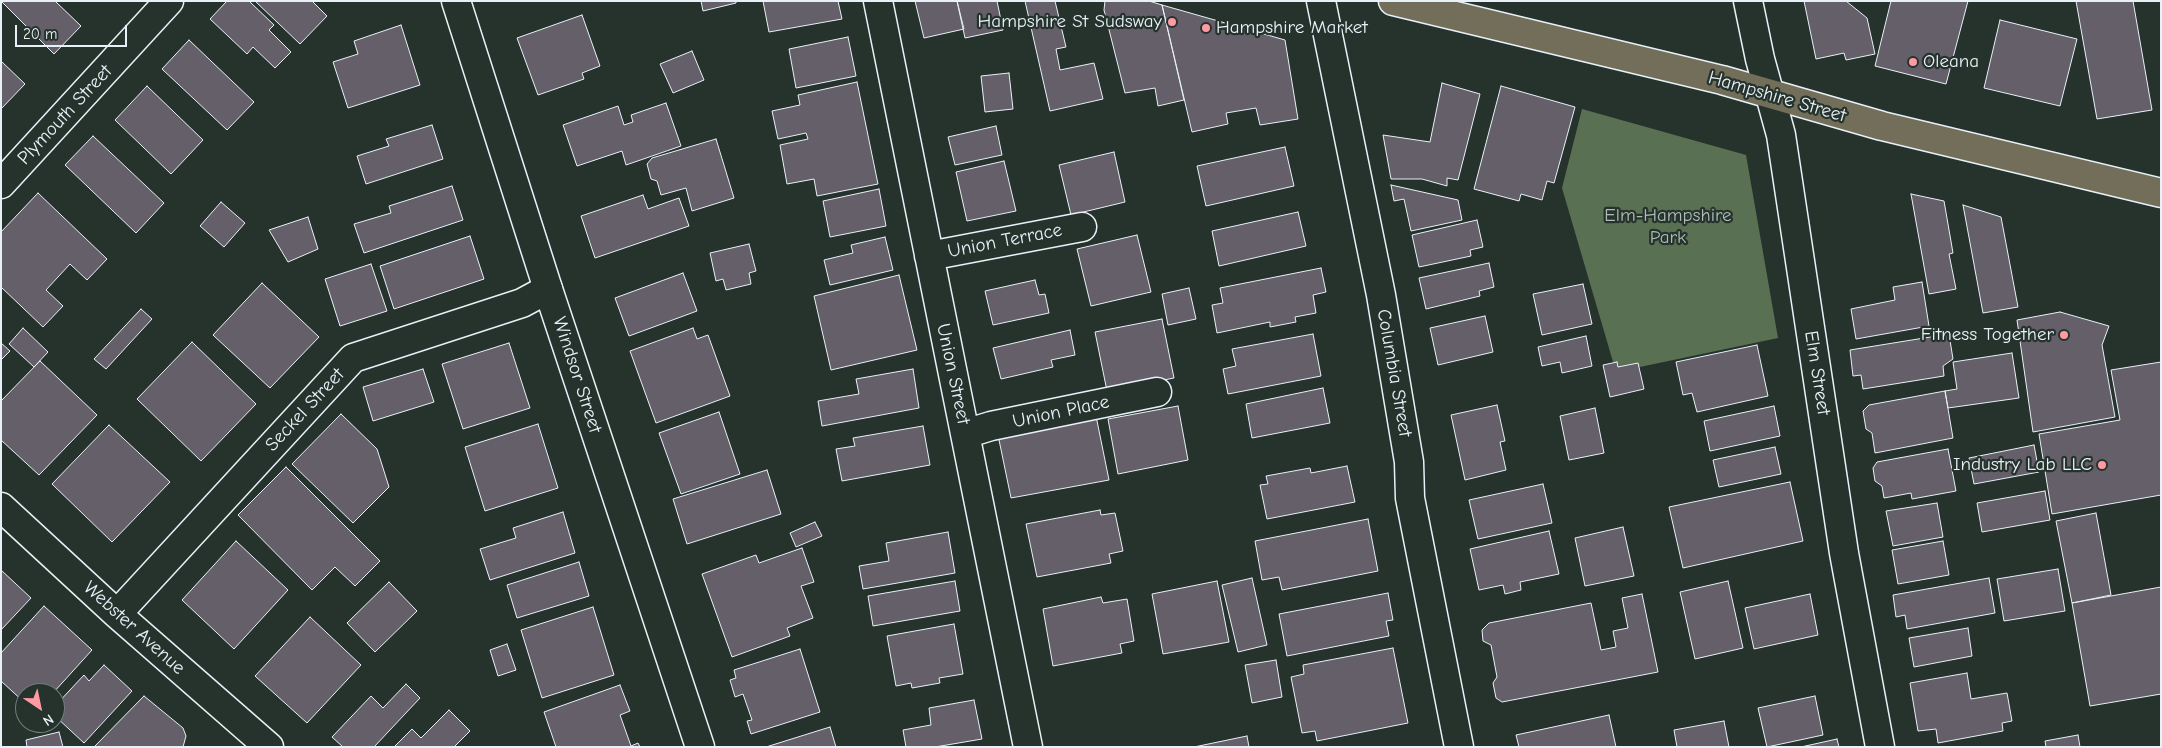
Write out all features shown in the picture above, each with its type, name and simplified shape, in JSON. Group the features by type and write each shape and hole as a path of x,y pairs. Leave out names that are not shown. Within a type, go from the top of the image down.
{"main road":[{"name":"Hampshire Street","path":"1393,1 1770,93 1882,126 2161,193"}],"street":[{"name":"Plymouth Street","path":"1,184 170,1"},
{"name":"Windsor Street","path":"456,1 548,289 700,747"},
{"name":"Union Street","path":"878,1 1028,747"},
{"name":"Columbia Street","path":"1321,1 1381,295 1409,462 1410,498 1459,747"},
{"name":"Elm Street","path":"1748,1 1760,59 1782,135 1844,553 1880,747"},
{"name":"Union Terrace","path":"928,256 1082,227"},
{"name":"Seckel Street","path":"117,614 352,358 522,302 548,289"},
{"name":"Union Place","path":"966,434 991,426 1157,392"},
{"name":"Webster Avenue","path":"1,507 117,614 267,747"}],"green space":[{"name":"Elm-Hampshire Park","path":"1582,109 1746,155 1778,338 1616,372 1562,188"}],"building":[{"path":"1,1 55,1 81,26 54,54"},
{"path":"227,1 249,1 274,25 269,30 291,52 275,68 253,47 247,54 210,19"},
{"path":"255,1 312,1 327,16 300,44"},
{"path":"701,1 736,1 736,3 703,11"},
{"path":"763,1 838,1 842,19 769,32"},
{"path":"915,1 957,1 964,29 924,38"},
{"path":"957,1 997,1 1003,30 965,38"},
{"path":"1025,1 1055,1 1066,47 1056,49 1060,70 1094,63 1103,99 1050,111"},
{"path":"1105,1 1149,1 1162,5 1184,100 1158,106 1155,88 1125,93 1104,10"},
{"path":"1804,1 1846,1 1867,18 1875,54 1846,60 1844,53 1816,59"},
{"path":"1891,1 1968,1 1946,84 1875,66"},
{"path":"2076,1 2133,1 2152,110 2097,119"},
{"path":"1162,5 1285,40 1298,119 1260,125 1256,108 1226,113 1228,124 1192,132"},
{"path":"582,15 600,66 582,73 584,79 538,95 517,38"},
{"path":"2000,20 2077,39 2060,106 1984,88"},
{"path":"401,25 420,85 348,108 333,62 358,54 354,41"},
{"path":"848,37 856,76 796,88 789,49"},
{"path":"189,40 254,102 227,130 162,69"},
{"path":"692,51 704,80 673,93 660,64"},
{"path":"1,61 25,84 1,109"},
{"path":"1009,73 1013,109 985,112 981,76"},
{"path":"857,82 878,184 817,196 814,179 787,184 780,145 808,139 806,133 778,139 772,111 800,105 798,95"},
{"path":"1442,83 1480,94 1458,180 1447,178 1447,186 1422,179 1391,179 1383,135 1430,142"},
{"path":"147,86 203,140 171,174 115,120"},
{"path":"1501,86 1575,107 1554,183 1547,181 1542,200 1521,194 1519,201 1474,189"},
{"path":"666,103 681,146 626,165 622,151 577,166 563,125 618,106 624,125 633,122 631,115"},
{"path":"432,125 443,159 366,184 357,156 389,146 386,139"},
{"path":"996,126 1002,155 955,165 948,137"},
{"path":"93,136 164,203 136,233 65,165"},
{"path":"716,139 734,198 692,211 686,188 661,195 657,181 651,179 647,164 652,158"},
{"path":"1285,147 1294,186 1206,206 1197,166"},
{"path":"1114,152 1125,202 1071,215 1059,165"},
{"path":"1004,161 1016,211 967,221 956,172"},
{"path":"1391,185 1458,200 1462,220 1411,231 1404,199 1394,201"},
{"path":"452,186 463,220 364,253 354,224 391,213 389,206"},
{"path":"879,189 886,226 830,237 823,201"},
{"path":"38,193 107,259 87,280 70,264 46,290 63,306 43,327 1,287 1,232"},
{"path":"1911,194 1944,201 1953,253 1949,254 1956,289 1929,294"},
{"path":"643,195 648,209 679,198 689,226 595,258 581,216"},
{"path":"221,202 245,223 224,247 200,226"},
{"path":"1963,205 2001,217 2018,307 1983,313"},
{"path":"1298,212 1306,246 1219,266 1212,231"},
{"path":"308,217 318,249 288,262 269,230"},
{"path":"1477,220 1483,247 1470,250 1471,256 1419,267 1412,235"},
{"path":"1137,235 1151,292 1091,306 1077,249"},
{"path":"470,236 484,279 394,309 380,266"},
{"path":"885,237 893,270 830,285 824,260 853,253 851,245"},
{"path":"749,244 756,271 749,273 751,284 726,290 723,279 716,281 710,253"},
{"path":"1489,263 1494,287 1479,291 1480,296 1426,309 1419,278"},
{"path":"371,264 387,311 340,326 325,279"},
{"path":"1321,268 1326,292 1313,295 1316,313 1295,317 1296,322 1270,327 1270,322 1217,333 1212,305 1223,303 1220,288"},
{"path":"683,273 697,311 629,336 615,298"},
{"path":"899,275 917,350 831,370 814,296"},
{"path":"1035,280 1039,295 1045,294 1049,313 993,325 985,291"},
{"path":"1922,282 1929,326 1856,339 1851,309 1895,300 1893,287"},
{"path":"262,283 319,337 270,388 213,335"},
{"path":"1583,284 1592,324 1542,335 1533,294"},
{"path":"1189,288 1196,319 1168,325 1162,294"},
{"path":"141,309 152,319 106,369 94,359"},
{"path":"2060,312 2109,326 2102,345 2115,417 2033,432 2017,320"},
{"path":"1485,316 1493,352 1438,365 1430,328"},
{"path":"1162,319 1174,378 1107,391 1095,332"},
{"path":"23,328 48,352 34,367 9,344"},
{"path":"693,328 697,339 708,335 730,396 656,423 630,351"},
{"path":"1070,330 1075,355 1051,360 1053,367 1001,379 993,348"},
{"path":"1313,334 1321,376 1228,394 1223,369 1236,366 1232,349"},
{"path":"1949,334 1953,359 1943,366 1944,376 1863,389 1861,375 1853,376 1850,350"},
{"path":"1586,336 1592,366 1562,373 1560,362 1542,366 1538,347"},
{"path":"192,342 256,404 201,461 137,399"},
{"path":"1,343 10,351 1,360"},
{"path":"509,343 530,408 463,429 442,364"},
{"path":"1757,345 1768,396 1697,412 1692,393 1683,395 1676,362"},
{"path":"2012,353 2019,398 1948,408 1945,391 1957,389 1953,362"},
{"path":"40,361 97,415 39,475 1,440 1,401"},
{"path":"1617,362 1618,367 1638,363 1644,389 1610,397 1603,365"},
{"name":"Industry Lab LLC","path":"2161,362 2161,495 2052,514 2039,434 2120,420 2111,370"},
{"path":"423,369 434,402 373,421 363,387"},
{"path":"913,369 919,408 822,426 818,401 859,394 856,379"},
{"path":"1323,388 1330,423 1252,438 1246,404"},
{"path":"1945,391 1953,438 1875,453 1872,433 1866,429 1863,411 1869,405"},
{"path":"1497,405 1505,441 1500,442 1506,470 1465,480 1451,415"},
{"path":"1178,406 1188,460 1118,474 1108,419"},
{"path":"1774,406 1780,436 1710,451 1704,421"},
{"path":"1595,408 1604,453 1569,460 1560,416"},
{"path":"719,412 740,474 681,494 659,433"},
{"path":"341,414 377,449 389,487 353,523 292,464"},
{"path":"1096,416 1109,480 1011,498 998,435"},
{"path":"538,424 558,488 485,511 465,447"},
{"path":"109,425 170,482 112,542 52,484"},
{"path":"923,426 930,465 842,481 836,449 855,446 853,438"},
{"path":"2034,445 2039,472 1974,484 1969,458"},
{"path":"1775,447 1781,474 1719,487 1713,460"},
{"path":"1948,449 1956,491 1912,499 1911,493 1884,498 1882,486 1875,481 1873,468 1877,462"},
{"path":"1347,466 1355,502 1267,519 1260,485 1268,484 1266,476 1310,468 1311,473"},
{"path":"286,467 380,561 355,586 335,567 312,590 238,515"},
{"path":"767,470 781,514 687,544 673,499"},
{"path":"1790,482 1803,541 1683,568 1669,507"},
{"path":"1543,484 1552,523 1478,539 1469,500"},
{"path":"2045,491 2050,520 1982,532 1977,503"},
{"path":"1937,503 1943,537 1893,546 1886,511"},
{"path":"1100,510 1101,515 1115,513 1123,551 1109,554 1111,563 1037,577 1026,524"},
{"path":"563,512 575,553 490,580 480,549 516,538 513,528"},
{"path":"2096,513 2111,595 2072,603 2056,521"},
{"path":"1368,519 1378,571 1282,590 1279,577 1262,580 1255,541"},
{"path":"815,522 822,536 796,547 790,533"},
{"path":"1623,527 1634,576 1585,586 1575,538"},
{"path":"1549,531 1559,574 1520,582 1521,590 1505,594 1503,585 1479,590 1470,549"},
{"path":"948,532 955,573 863,589 859,566 889,561 886,543"},
{"path":"236,541 288,590 234,649 182,600"},
{"path":"1943,541 1949,575 1898,584 1892,550"},
{"path":"802,548 814,582 801,586 813,618 787,628 790,636 732,657 702,574 756,555 759,563"},
{"path":"579,562 589,596 517,618 507,585"},
{"path":"2058,569 2065,611 2004,621 1997,579"},
{"path":"1,570 31,598 1,630"},
{"path":"1252,578 1267,645 1238,652 1222,585"},
{"path":"1989,578 1995,613 1907,629 1905,615 1896,617 1893,595"},
{"path":"955,581 960,611 873,626 868,596"},
{"path":"1217,581 1229,642 1163,654 1152,594"},
{"path":"1728,581 1743,648 1695,659 1680,592"},
{"path":"389,582 417,611 375,652 347,623"},
{"path":"2161,587 2161,694 2090,706 2072,603"},
{"path":"1388,593 1393,620 1386,621 1389,636 1287,656 1279,614"},
{"path":"1642,594 1658,672 1502,702 1496,698 1493,683 1497,677 1491,645 1483,641 1482,630 1489,623 1591,603 1601,650 1616,647 1613,631 1628,628 1622,598"},
{"path":"1810,594 1818,635 1754,649 1745,608"},
{"path":"1101,597 1103,603 1127,599 1134,641 1120,644 1122,653 1053,666 1043,609"},
{"path":"44,606 92,650 62,683 15,683 15,694 1,681 1,653"},
{"path":"593,607 614,675 542,698 521,630"},
{"path":"310,617 361,665 307,723 255,676"},
{"path":"954,624 963,674 939,678 940,683 912,688 911,683 896,686 887,636"},
{"path":"1968,628 1972,656 1914,667 1909,638"},
{"path":"507,644 516,670 498,676 490,650"},
{"path":"1393,648 1408,723 1317,741 1315,731 1302,733 1291,677 1304,674 1303,665"},
{"path":"800,649 820,712 751,734 747,721 752,720 743,694 735,697 730,680 736,678 734,670"},
{"path":"1276,660 1282,697 1252,703 1245,665"},
{"path":"104,665 132,691 84,743 65,725 65,695 84,675 89,681"},
{"path":"1967,673 1971,699 2007,693 2012,721 2002,723 2003,731 1938,743 1936,729 1918,731 1910,683"},
{"path":"406,684 420,698 374,747 343,747 332,737 371,696 383,708"},
{"path":"620,685 630,711 620,715 631,746 638,743 640,747 556,747 544,712"},
{"path":"144,696 183,728 186,736 183,747 94,747"},
{"path":"1815,696 1823,735 1767,747 1758,708"},
{"path":"974,700 982,739 935,747 906,747 903,730 931,725 929,708"},
{"path":"449,710 470,731 454,747 394,747 412,729 421,738"},
{"path":"1609,715 1616,747 1519,747 1516,735"},
{"path":"1724,721 1729,747 1677,747 1674,730"},
{"path":"830,727 836,747 766,747"},
{"path":"59,733 63,747 27,747 26,740"},
{"path":"2078,735 2080,747 2046,747 2045,741"},
{"path":"1247,736 1249,747 1194,747"},
{"path":"1837,739 1839,747 1801,747"}],"place":[{"name":"Hampshire St Sudsway","path":"1172,22"},
{"name":"Hampshire Market","path":"1206,28"},
{"name":"Oleana","path":"1913,62"},
{"name":"Fitness Together","path":"2064,335"},
{"name":"Industry Lab LLC","path":"2102,465"}]}
